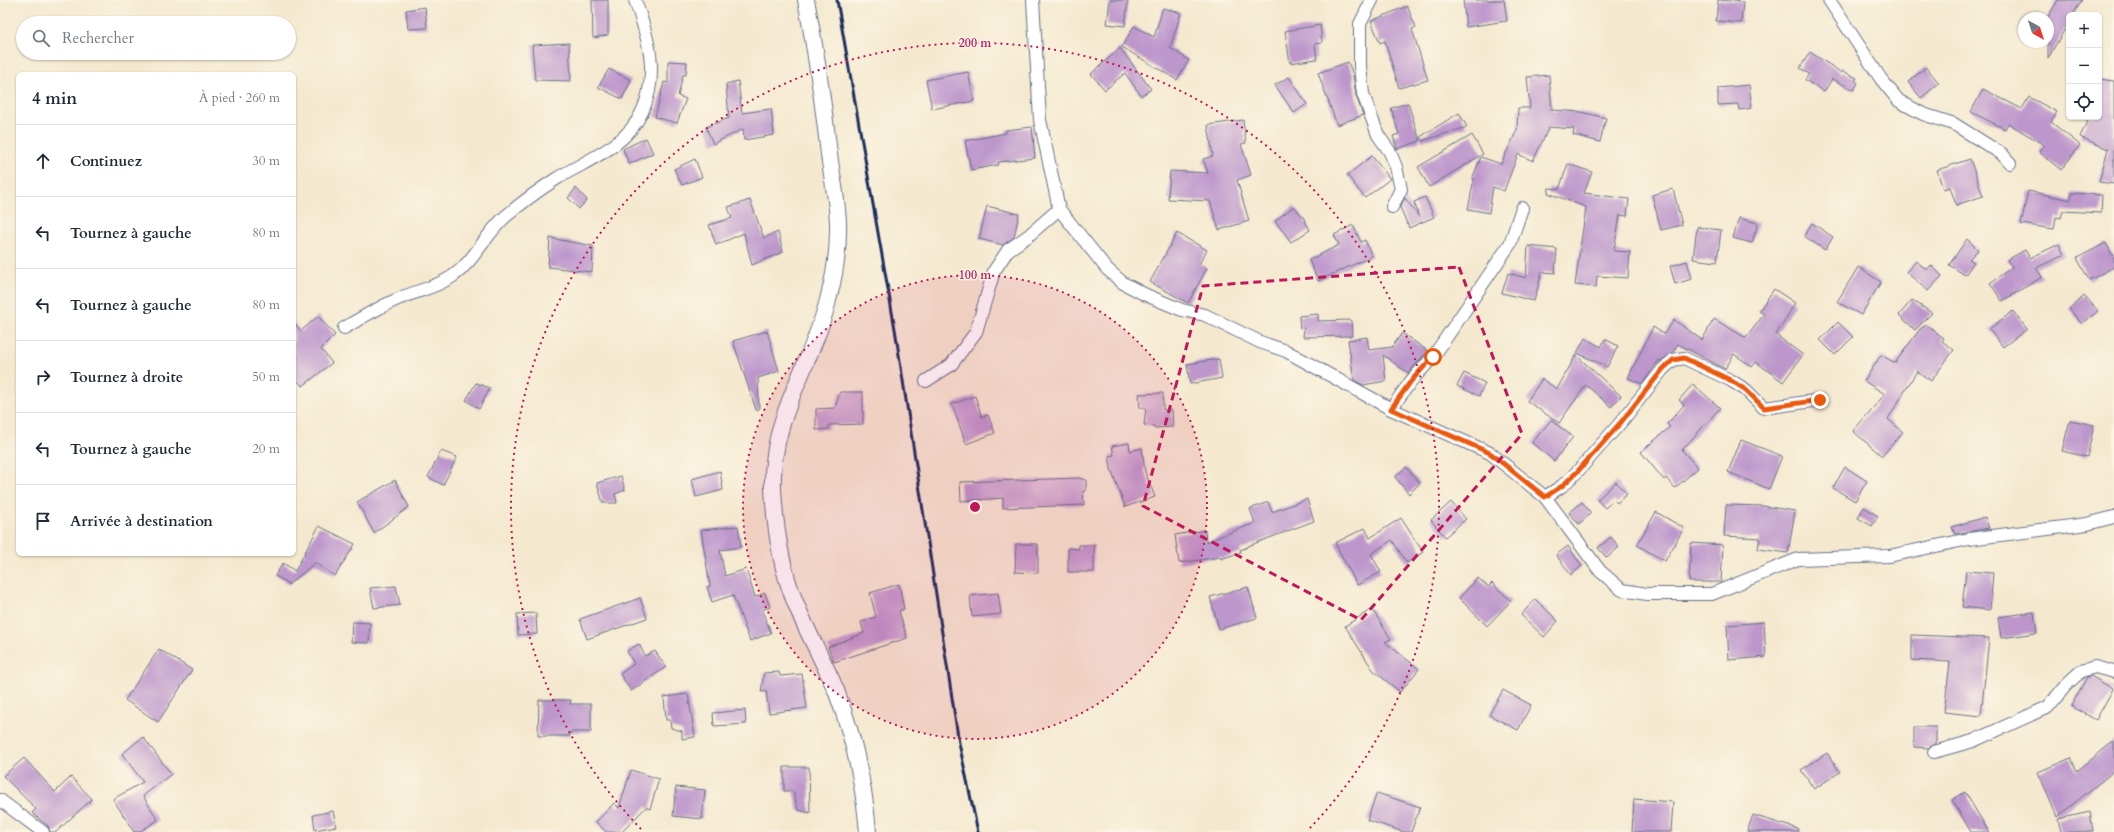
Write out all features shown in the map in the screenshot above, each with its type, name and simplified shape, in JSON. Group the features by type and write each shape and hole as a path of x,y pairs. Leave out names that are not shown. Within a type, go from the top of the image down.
{"street":[{"path":"344,328 381,306 429,288 453,276 473,258 504,218 555,180 611,149 622,140 642,112 651,78 651,61 648,37 635,0"},
{"path":"806,0 821,80 838,230 834,274 828,301 820,326 786,406 778,437 773,488 782,561 792,596 826,666 857,757 865,796 868,832"},
{"path":"1033,0 1040,120 1059,209 1107,269 1123,283 1146,295 1182,310 1205,315 1260,342 1286,351 1391,409 1490,453 1545,497 1600,571 1622,590 1647,594 1712,594 1798,559 1889,556 1969,539 2087,524 2114,517"},
{"path":"1372,0 1360,24 1360,66 1364,94 1378,135 1390,152 1396,167 1401,189 1392,207"},
{"path":"1829,0 1881,79 1899,101 1923,114 1954,124 2002,154 2010,163"},
{"path":"1391,409 1411,381 1433,357 1510,244 1522,208"},
{"path":"926,381 951,365 976,332 994,271 1008,250 1028,236 1059,209"},
{"path":"1545,497 1562,486 1578,471 1622,421 1663,369 1673,360 1684,358 1730,380 1746,390 1764,408 1820,400"},
{"path":"1934,752 1973,741 2048,707 2067,684 2081,671 2095,667 2114,672"},
{"path":"0,800 43,832"}],"highlighted area":[{"path":"1459,267 1522,434 1361,620 1143,506 1203,286"}],"building":[{"path":"592,0 608,0 608,35 593,38"},
{"path":"1110,0 1128,0 1125,26 1107,24"},
{"path":"1463,0 1504,0 1507,21 1466,27"},
{"path":"1718,0 1743,2 1741,23 1716,21"},
{"path":"2058,0 2082,0 2075,12 2066,12 2066,27 2054,48 2054,12 2051,12"},
{"path":"1407,6 1416,27 1412,29 1428,80 1399,88 1385,41 1380,43 1371,21"},
{"path":"425,7 427,28 408,29 406,10"},
{"path":"1163,8 1181,13 1170,48 1189,60 1177,80 1122,47 1134,26 1154,37"},
{"path":"1320,25 1322,43 1315,44 1317,59 1290,63 1285,31"},
{"path":"569,43 571,81 535,80 532,45"},
{"path":"1120,48 1151,89 1141,96 1125,73 1105,90 1091,74"},
{"path":"2048,48 2054,48 2048,58"},
{"path":"1810,52 1842,73 1843,71 1857,78 1855,81 1858,83 1854,90 1832,79 1824,92 1805,80 1809,74 1800,68"},
{"path":"668,61 687,62 686,75 683,75 678,96 686,99 677,123 655,117 664,82 668,83"},
{"path":"1348,62 1353,75 1356,96 1363,115 1337,125 1318,73"},
{"path":"1926,67 1939,83 1921,98 1908,82"},
{"path":"609,69 631,80 622,99 598,87"},
{"path":"968,72 974,101 932,109 926,80"},
{"path":"1549,75 1552,110 1581,112 1606,118 1600,142 1573,135 1574,129 1549,127 1533,161 1518,154 1504,191 1493,187 1489,213 1468,209 1474,179 1472,179 1481,157 1501,164 1517,130 1518,108 1530,108 1527,77"},
{"path":"1289,77 1307,104 1294,113 1275,85"},
{"path":"2102,79 2114,81 2114,184 2099,182 2108,149 2080,137 2088,120 2102,120"},
{"path":"738,81 742,113 771,109 774,135 744,140 743,129 713,144 706,127 729,118 726,84"},
{"path":"1749,85 1752,108 1739,110 1738,104 1718,105 1718,88"},
{"path":"1983,89 2022,109 2029,97 2057,112 2051,122 2080,145 2061,170 2039,152 2044,145 2008,123 2005,129 1971,112"},
{"path":"1408,103 1420,141 1397,149 1393,136 1399,134 1391,108"},
{"path":"1459,113 1467,127 1422,141 1420,137"},
{"path":"1243,120 1246,143 1241,144 1251,175 1237,180 1249,221 1219,230 1210,201 1168,199 1170,171 1208,173 1203,159 1213,156 1208,125"},
{"path":"1032,127 1035,158 998,162 998,165 971,170 965,141 1006,133 1006,130"},
{"path":"1472,135 1483,154 1429,187 1418,167"},
{"path":"646,138 653,153 629,164 623,149"},
{"path":"1372,156 1390,179 1365,198 1347,175"},
{"path":"695,159 702,177 682,185 674,169"},
{"path":"1970,159 1983,196 1956,205 1950,187 1943,189 1937,170"},
{"path":"1568,164 1592,172 1584,193 1629,199 1627,216 1620,215 1614,251 1630,252 1628,278 1597,276 1596,287 1575,285 1586,207 1548,193 1549,188 1559,189"},
{"path":"576,188 587,200 579,209 568,198"},
{"path":"1673,189 1682,225 1661,230 1652,195"},
{"path":"2028,191 2071,200 2071,193 2102,195 2101,213 2063,211 2061,218 2056,217 2054,229 2021,224"},
{"path":"1425,197 1434,217 1409,228 1400,207 1405,198 1419,217 1414,202"},
{"path":"750,200 764,238 778,232 783,252 752,265 744,233 716,245 709,225 732,218 728,207"},
{"path":"987,206 1019,214 1014,237 1003,245 979,239"},
{"path":"1294,206 1303,217 1310,230 1291,242 1275,221"},
{"path":"1739,218 1758,223 1752,243 1733,238"},
{"path":"1812,223 1833,237 1825,250 1804,236"},
{"path":"1353,225 1361,242 1365,240 1372,256 1318,281 1309,260 1339,245 1334,235"},
{"path":"1697,227 1721,230 1717,262 1693,259"},
{"path":"1177,233 1207,250 1199,264 1207,268 1188,303 1150,282"},
{"path":"550,238 593,246 592,272 548,267"},
{"path":"1967,239 1978,250 1969,259 1974,262 1965,275 1949,265"},
{"path":"2106,243 2114,258 2114,267 2089,280 2077,258"},
{"path":"2059,244 2064,255 2036,268 2042,277 2002,301 1990,283 2012,267 2007,260 2025,250 2030,258"},
{"path":"1528,246 1557,249 1555,273 1542,272 1534,301 1502,293 1508,273 1526,278"},
{"path":"1687,261 1692,279 1675,284 1670,266"},
{"path":"1916,261 1927,270 1931,265 1942,276 1928,291 1906,272"},
{"path":"1858,267 1881,282 1861,315 1837,302"},
{"path":"1774,289 1795,303 1776,335 1803,355 1783,382 1756,362 1752,367 1734,354 1725,369 1678,344 1672,353 1661,361 1659,360 1642,384 1628,378 1653,327 1664,334 1674,320 1702,340 1714,319 1746,338 1764,314 1759,311"},
{"path":"2084,295 2098,311 2082,324 2069,309"},
{"path":"1912,300 1932,313 1915,330 1899,315"},
{"path":"2013,311 2027,329 2003,347 1989,329"},
{"path":"1318,314 1318,321 1351,320 1352,336 1303,337 1304,328 1300,329 1299,316"},
{"path":"318,316 335,335 321,349 332,363 303,386 296,380 296,325 301,331"},
{"path":"1838,322 1853,337 1835,355 1820,340"},
{"path":"1926,325 1944,338 1942,341 1954,350 1931,381 1917,371 1888,419 1903,432 1882,456 1853,431 1885,394 1864,381 1881,355 1895,363 1920,329"},
{"path":"767,331 779,371 758,378 759,409 756,410 733,341"},
{"path":"1402,333 1428,351 1408,373 1383,355 1386,381 1363,385 1354,380 1348,340 1367,337 1369,350 1392,347"},
{"path":"1585,338 1601,347 1605,339 1618,346 1607,367 1577,353"},
{"path":"1576,355 1621,396 1611,407 1586,385 1559,423 1527,401 1542,379 1557,389"},
{"path":"1219,359 1222,378 1190,384 1187,364"},
{"path":"1464,373 1485,383 1479,396 1457,386"},
{"path":"476,383 490,388 479,409 466,400"},
{"path":"1693,384 1720,408 1682,450 1698,468 1675,488 1666,478 1664,480 1641,452 1670,427 1667,424 1684,405 1679,400"},
{"path":"840,392 863,392 863,424 829,425 829,429 816,430 816,409 835,408"},
{"path":"1163,393 1163,410 1172,410 1173,427 1154,428 1154,426 1144,425 1146,408 1140,408 1139,394"},
{"path":"975,396 982,417 988,415 995,433 966,444 952,404"},
{"path":"1551,420 1573,437 1554,461 1532,443"},
{"path":"2070,420 2094,425 2087,457 2062,451"},
{"path":"1741,440 1782,456 1769,489 1728,472"},
{"path":"1129,443 1130,451 1142,448 1145,472 1155,497 1125,507 1111,469 1109,456 1114,455 1112,446"},
{"path":"441,451 457,457 443,485 428,477"},
{"path":"1406,467 1420,483 1409,494 1395,477"},
{"path":"1845,467 1867,481 1855,501 1833,488"},
{"path":"720,471 723,490 696,497 692,479"},
{"path":"621,476 625,490 615,494 617,503 603,503 597,483"},
{"path":"1079,478 1086,480 1086,491 1083,491 1084,505 1003,508 1003,498 961,501 960,482"},
{"path":"395,480 409,507 374,533 357,502"},
{"path":"1616,482 1627,494 1617,503 1614,500 1605,508 1597,500"},
{"path":"1307,499 1314,521 1248,546 1240,550 1241,552 1221,559 1220,557 1179,563 1175,535 1205,530 1206,542 1255,523 1250,509 1268,502 1272,512"},
{"path":"1451,502 1466,519 1445,537 1431,520"},
{"path":"1582,502 1591,513 1579,524 1569,513"},
{"path":"1726,505 1763,506 1795,511 1788,553 1758,549 1760,538 1724,536"},
{"path":"1864,507 1878,516 1872,526 1858,518"},
{"path":"1656,512 1684,528 1665,561 1637,545"},
{"path":"1985,517 1989,528 1955,534 1952,527"},
{"path":"1401,518 1423,552 1407,563 1392,540 1371,554 1381,572 1357,585 1335,543 1365,528 1370,538"},
{"path":"319,526 355,544 335,576 315,563 288,585 288,583 275,576 283,563 295,571"},
{"path":"738,526 741,547 720,550 725,576 746,569 755,597 765,593 770,607 762,610 771,633 750,641 733,595 712,602 707,587 710,586 701,530"},
{"path":"1611,537 1619,547 1607,558 1598,548"},
{"path":"1691,543 1723,545 1721,582 1689,582"},
{"path":"1016,544 1038,544 1038,573 1015,572"},
{"path":"1079,545 1094,545 1094,572 1068,572 1068,548 1079,549"},
{"path":"1568,546 1582,566 1571,575 1556,555"},
{"path":"1966,571 1993,573 1990,610 1962,607"},
{"path":"1478,578 1488,587 1492,583 1511,601 1487,626 1459,598"},
{"path":"899,584 904,609 899,611 907,638 834,662 828,647 864,633 861,622 876,617 870,593"},
{"path":"396,586 400,605 374,608 370,588"},
{"path":"1248,587 1257,618 1219,629 1210,597"},
{"path":"998,593 1001,614 972,617 970,596"},
{"path":"640,598 647,618 587,639 580,619"},
{"path":"1535,599 1558,621 1544,637 1521,615"},
{"path":"1372,609 1391,639 1385,642 1419,669 1400,692 1373,670 1345,626"},
{"path":"2034,612 2037,633 2001,638 1998,617"},
{"path":"536,613 537,634 518,635 517,614"},
{"path":"352,622 370,623 369,643 351,642"},
{"path":"1764,622 1766,657 1729,660 1727,625"},
{"path":"1912,635 1989,638 1981,716 1944,712 1950,662 1912,660"},
{"path":"639,644 645,656 655,651 666,667 631,691 620,674 634,664 627,651"},
{"path":"159,649 192,670 158,722 125,700"},
{"path":"779,672 780,676 802,674 807,708 769,713 766,691 761,692 764,673"},
{"path":"2091,676 2113,689 2096,720 2071,706 2087,677"},
{"path":"1503,690 1531,705 1518,730 1489,715"},
{"path":"688,694 695,737 682,739 682,731 671,728 670,720 666,720 664,697"},
{"path":"539,700 571,700 570,704 591,704 591,732 570,732 570,736 538,736"},
{"path":"745,710 746,724 714,726 713,713"},
{"path":"1914,727 1936,727 1936,744 1928,748 1914,747"},
{"path":"143,737 171,774 143,796 158,820 139,832 134,832 113,799 143,782 122,754"},
{"path":"2114,741 2114,771 2057,817 2038,772 2071,758 2077,771"},
{"path":"1827,753 1840,772 1814,789 1801,770"},
{"path":"24,758 55,792 71,777 92,799 56,832 50,832 48,826 32,813 36,809 3,776"},
{"path":"784,767 809,767 810,813 798,810 793,791 784,791"},
{"path":"631,770 659,779 650,809 646,807 622,832 606,832 596,822 614,803 619,808"},
{"path":"676,787 705,790 702,819 673,816"},
{"path":"1965,792 1989,832 1971,832 1952,800"},
{"path":"1377,793 1420,807 1411,832 1404,832 1367,820"},
{"path":"1634,799 1673,802 1671,832 1632,832"},
{"path":"333,811 336,826 315,830 313,815"},
{"path":"2090,812 2093,831 2061,832 2058,819"},
{"path":"1753,815 1798,829 1798,832 1747,832"}],"railway":[{"path":"837,0 895,329 959,743 978,832"}],"route":[{"path":"1433,357 1411,381 1391,409 1490,453 1545,497 1562,486 1578,471 1622,421 1663,369 1673,360 1684,358 1730,380 1746,390 1764,408 1820,400"}]}
